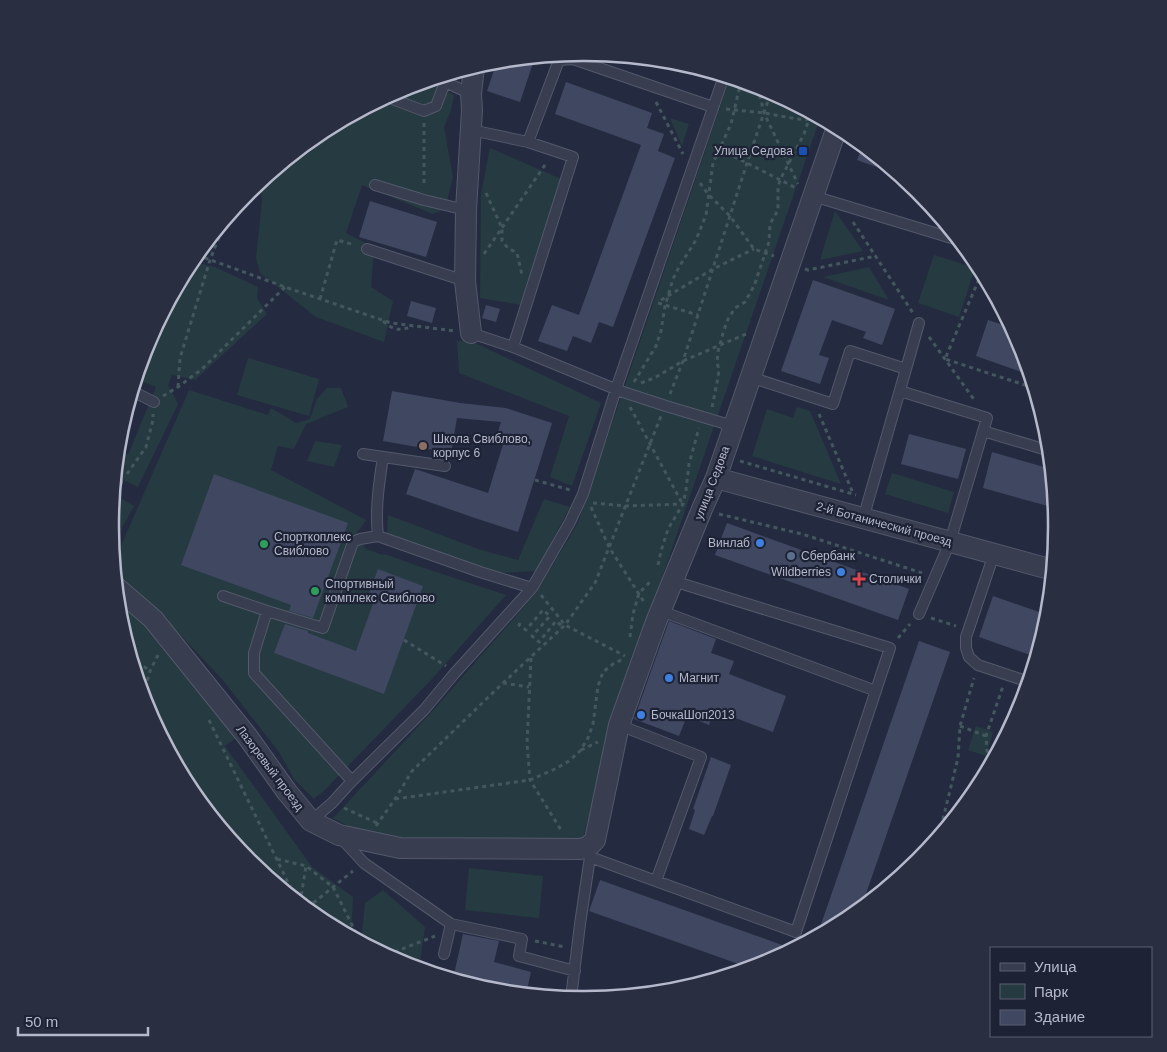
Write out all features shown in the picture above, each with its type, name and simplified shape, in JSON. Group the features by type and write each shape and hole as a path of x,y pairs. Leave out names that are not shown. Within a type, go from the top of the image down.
{"street":[{"path":"471,333 465,281 466,210 473,75"},
{"name":"улица Седова","path":"591,848 619,726 654,609 662,575 702,509 716,478 834,135"},
{"name":"2-й Ботанический проезд","path":"716,478 1046,568"},
{"name":"Лазоревый проезд","path":"124,594 153,619 247,736 287,792 311,821 339,835 400,848 591,848"}],"lane":[{"path":"577,61 713,107"},
{"path":"528,142 558,62"},
{"path":"449,81 471,94"},
{"path":"311,821 332,803 424,710 532,588 570,522 583,494 722,82"},
{"path":"397,101 424,111 436,106 444,83"},
{"path":"470,130 528,142 573,157 513,348"},
{"path":"375,184 424,200 466,210"},
{"path":"813,196 947,237"},
{"path":"367,249 465,281"},
{"path":"863,519 919,323"},
{"path":"471,333 618,390 733,426"},
{"path":"750,377 833,404 850,351 906,369"},
{"path":"900,391 986,418 950,542 919,614"},
{"path":"138,394 154,402"},
{"path":"983,431 1041,447"},
{"path":"363,454 444,466"},
{"path":"378,536 376,521 377,499 382,457"},
{"path":"223,596 323,628 352,542 378,536 532,588"},
{"path":"994,554 966,637 966,648 969,657 978,665 1022,680"},
{"path":"572,991 591,848 656,881 796,932 890,648 662,575"},
{"path":"654,609 876,691"},
{"path":"266,611 254,653 254,673 352,781"},
{"path":"619,726 702,757 656,881"},
{"path":"339,835 364,863 450,927 522,939 519,956 575,971"},
{"path":"444,954 450,927"}],"path":[{"path":"739,88 731,124 713,163 706,215 696,240 676,273 668,295 656,346 631,387 656,377 683,361 751,332"},
{"path":"701,141 800,191 764,113 760,97"},
{"path":"375,829 377,823 395,799 412,771 564,626 595,583 683,361 746,163 768,100"},
{"path":"630,641 639,593 653,579 662,575 661,551 668,529 683,504 689,464 699,428 711,413 719,370 717,362 719,346 723,333 728,319 736,308 745,302 754,286 768,242 770,224 778,210 778,187 780,180 804,134 808,120 713,107"},
{"path":"424,111 424,200"},
{"path":"465,281 555,151"},
{"path":"486,192 502,228 502,241 508,248 517,253 528,300"},
{"path":"178,387 180,358 218,239"},
{"path":"320,299 337,240 367,249"},
{"path":"698,315 656,303 713,269 754,249"},
{"path":"204,258 391,323 471,333"},
{"path":"978,281 945,359 1026,386"},
{"path":"122,479 146,447 153,420 154,402 202,369 285,287"},
{"path":"618,390 683,504"},
{"path":"812,397 853,494"},
{"path":"535,480 583,494"},
{"path":"570,490 573,482"},
{"path":"654,609 639,593 609,547 590,503 626,506 683,504 692,506"},
{"path":"714,513 802,534 934,578"},
{"path":"537,604 543,597 564,626"},
{"path":"525,618 519,625 526,630 543,610 550,616 532,636 539,642 556,622 630,659"},
{"path":"890,648 919,614 968,631"},
{"path":"404,640 445,664 454,674"},
{"path":"146,684 150,671 160,651 171,641"},
{"path":"395,799 530,780 569,761 580,751 588,738 593,724 598,686 603,672 622,659 628,650"},
{"path":"531,658 527,743 530,780 564,835"},
{"path":"140,664 150,671"},
{"path":"943,820 958,758 960,726 978,665"},
{"path":"989,753 986,736 1007,674"},
{"path":"503,683 529,687"},
{"path":"206,714 290,885"},
{"path":"960,726 986,736"},
{"path":"340,807 377,823"},
{"path":"277,859 306,866 333,887 354,930"},
{"path":"313,903 364,863"},
{"path":"301,895 306,866"},
{"path":"396,951 450,927"},
{"path":"522,939 565,948 566,938"}],"green space":[{"path":"728,84 789,109 818,125 612,723 583,839 400,837 358,831 333,818 429,715 536,593 578,523"},
{"path":"435,86 454,95 451,110 444,127 453,177 445,209 433,214 362,185 346,233 374,247 371,287 393,301 384,342 316,317 260,273 256,258 262,191 301,157 325,140 378,109"},
{"path":"670,118 689,124 682,146"},
{"path":"490,148 561,179 521,305 480,298 481,194"},
{"path":"835,211 863,251 820,260"},
{"path":"934,255 969,266 973,273 959,317 918,303"},
{"path":"200,263 215,267 258,287 257,298 267,314 195,380 172,375 168,385 178,404 138,487 122,479 125,454 128,455 156,387 142,381 143,377 167,320"},
{"path":"869,267 889,300 823,277"},
{"path":"469,340 601,403 572,486 550,477 569,416 459,373 457,341"},
{"path":"248,358 319,379 309,416 237,395"},
{"name":"Спортивный комплекс Свиблово","path":"327,388 341,388 348,407 306,424 294,449 278,446 271,470 366,520 357,533 366,549 506,595 430,681 314,799 294,779 279,752 222,679 168,622 169,620 122,577 120,549 189,390 268,415 271,408 296,423 310,419 317,399"},
{"path":"797,407 810,411 841,484 752,456 767,409 793,418"},
{"path":"315,441 342,445 334,467 307,461"},
{"path":"892,473 954,492 948,513 885,494"},
{"path":"120,497 134,506 119,533"},
{"path":"544,499 570,507 536,571 498,573 387,535 388,515 481,550 518,560"},
{"path":"127,610 150,627 236,738 225,746 312,867 353,897 351,928 301,895 277,875 255,855 215,809 181,758 154,704 143,675"},
{"path":"976,726 993,732 986,756 968,750"},
{"path":"469,868 543,876 539,918 465,910"},
{"path":"383,890 425,927 420,961 362,934 365,903"}],"building":[{"path":"533,64 520,102 487,91 494,70"},
{"path":"566,82 652,113 647,128 664,134 658,151 675,158 613,327 599,322 591,343 573,336 567,351 538,341 552,305 579,315 641,145 555,114"},
{"path":"860,153 879,168 857,160"},
{"path":"370,201 437,222 426,257 359,237"},
{"path":"813,280 895,309 882,345 863,338 866,332 832,320 819,355 829,358 820,384 781,371"},
{"path":"411,301 436,308 432,323 407,316"},
{"path":"486,305 500,309 496,322 482,318"},
{"path":"988,320 1002,325 1022,372 976,356"},
{"path":"392,391 460,403 506,408 552,423 518,532 406,494 415,469 488,493 505,438 497,435 501,422 457,418 451,453 383,441"},
{"path":"909,434 966,449 958,479 901,464"},
{"path":"992,452 1044,467 1047,506 983,488"},
{"name":"Спорткоплекс Свиблово","path":"214,474 348,523 313,618 289,611 291,605 181,565"},
{"path":"727,523 909,589 898,620 715,555"},
{"path":"378,569 423,586 384,694 274,653 285,624 308,631 308,633 356,651 375,598 368,596"},
{"path":"993,596 1040,612 1030,655 979,637"},
{"path":"669,621 716,639 711,653 734,661 729,674 786,696 773,732 714,710 709,725 687,716 679,736 634,719"},
{"path":"919,641 950,652 865,895 821,925"},
{"path":"711,757 731,765 713,816 704,835 689,829 695,810 693,809"},
{"path":"600,880 782,945 738,964 589,911"},
{"path":"463,934 499,941 494,962 531,972 527,987 493,982 454,972"}],"place":[{"name":"Улица Седова","path":"803,151"},
{"name":"Школа Свиблово, корпус 6","path":"423,446"},
{"name":"Винлаб","path":"760,543"},
{"name":"Спорткоплекс Свиблово","path":"264,544"},
{"name":"Сбербанк","path":"791,556"},
{"name":"Wildberries","path":"841,572"},
{"name":"Столички","path":"859,579"},
{"name":"Спортивный комплекс Свиблово","path":"315,591"},
{"name":"Магнит","path":"669,678"},
{"name":"БочкаШоп2013","path":"641,715"}]}
